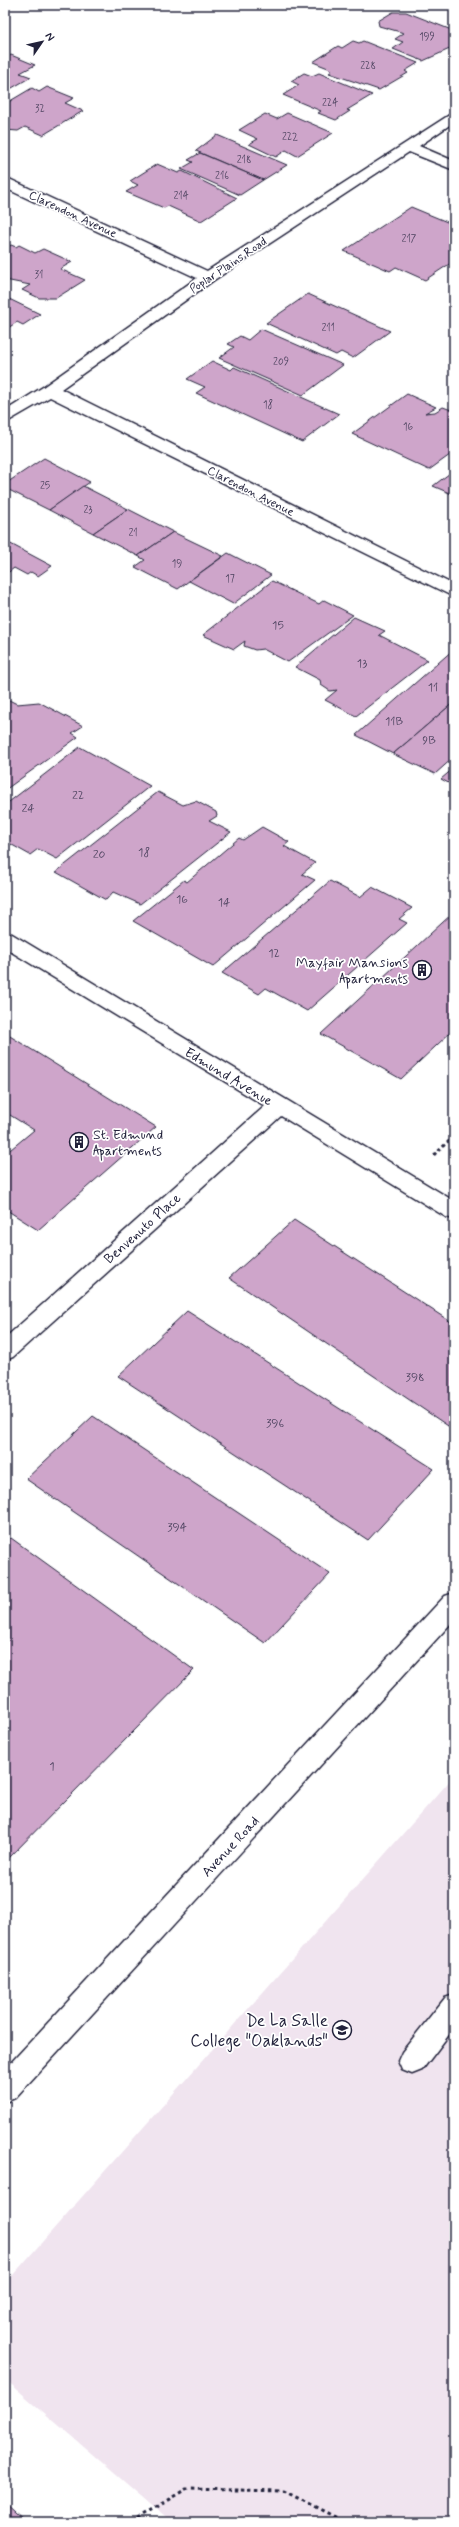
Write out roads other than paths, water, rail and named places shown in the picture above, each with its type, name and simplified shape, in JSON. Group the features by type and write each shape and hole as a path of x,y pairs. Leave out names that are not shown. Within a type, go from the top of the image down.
{"street":[{"name":"Poplar Plains Road","path":"5,418 48,390 208,277 409,147 454,116"},
{"path":"409,147 454,166"},
{"name":"Clarendon Avenue","path":"5,182 208,277"},
{"name":"Clarendon Avenue","path":"48,390 454,592"},
{"name":"Edmund Avenue","path":"5,939 454,1211"},
{"name":"Benvenuto Place","path":"5,1351 279,1106"},
{"name":"Avenue Road","path":"5,2089 454,1603"},
{"path":"412,2061 454,2007"}],"place":[{"name":"Mayfair Mansions Apartments","path":"422,970"},
{"name":"St. Edmund Apartments","path":"79,1142"},
{"name":"De La Salle College \"Oaklands\"","path":"342,2030"}]}
